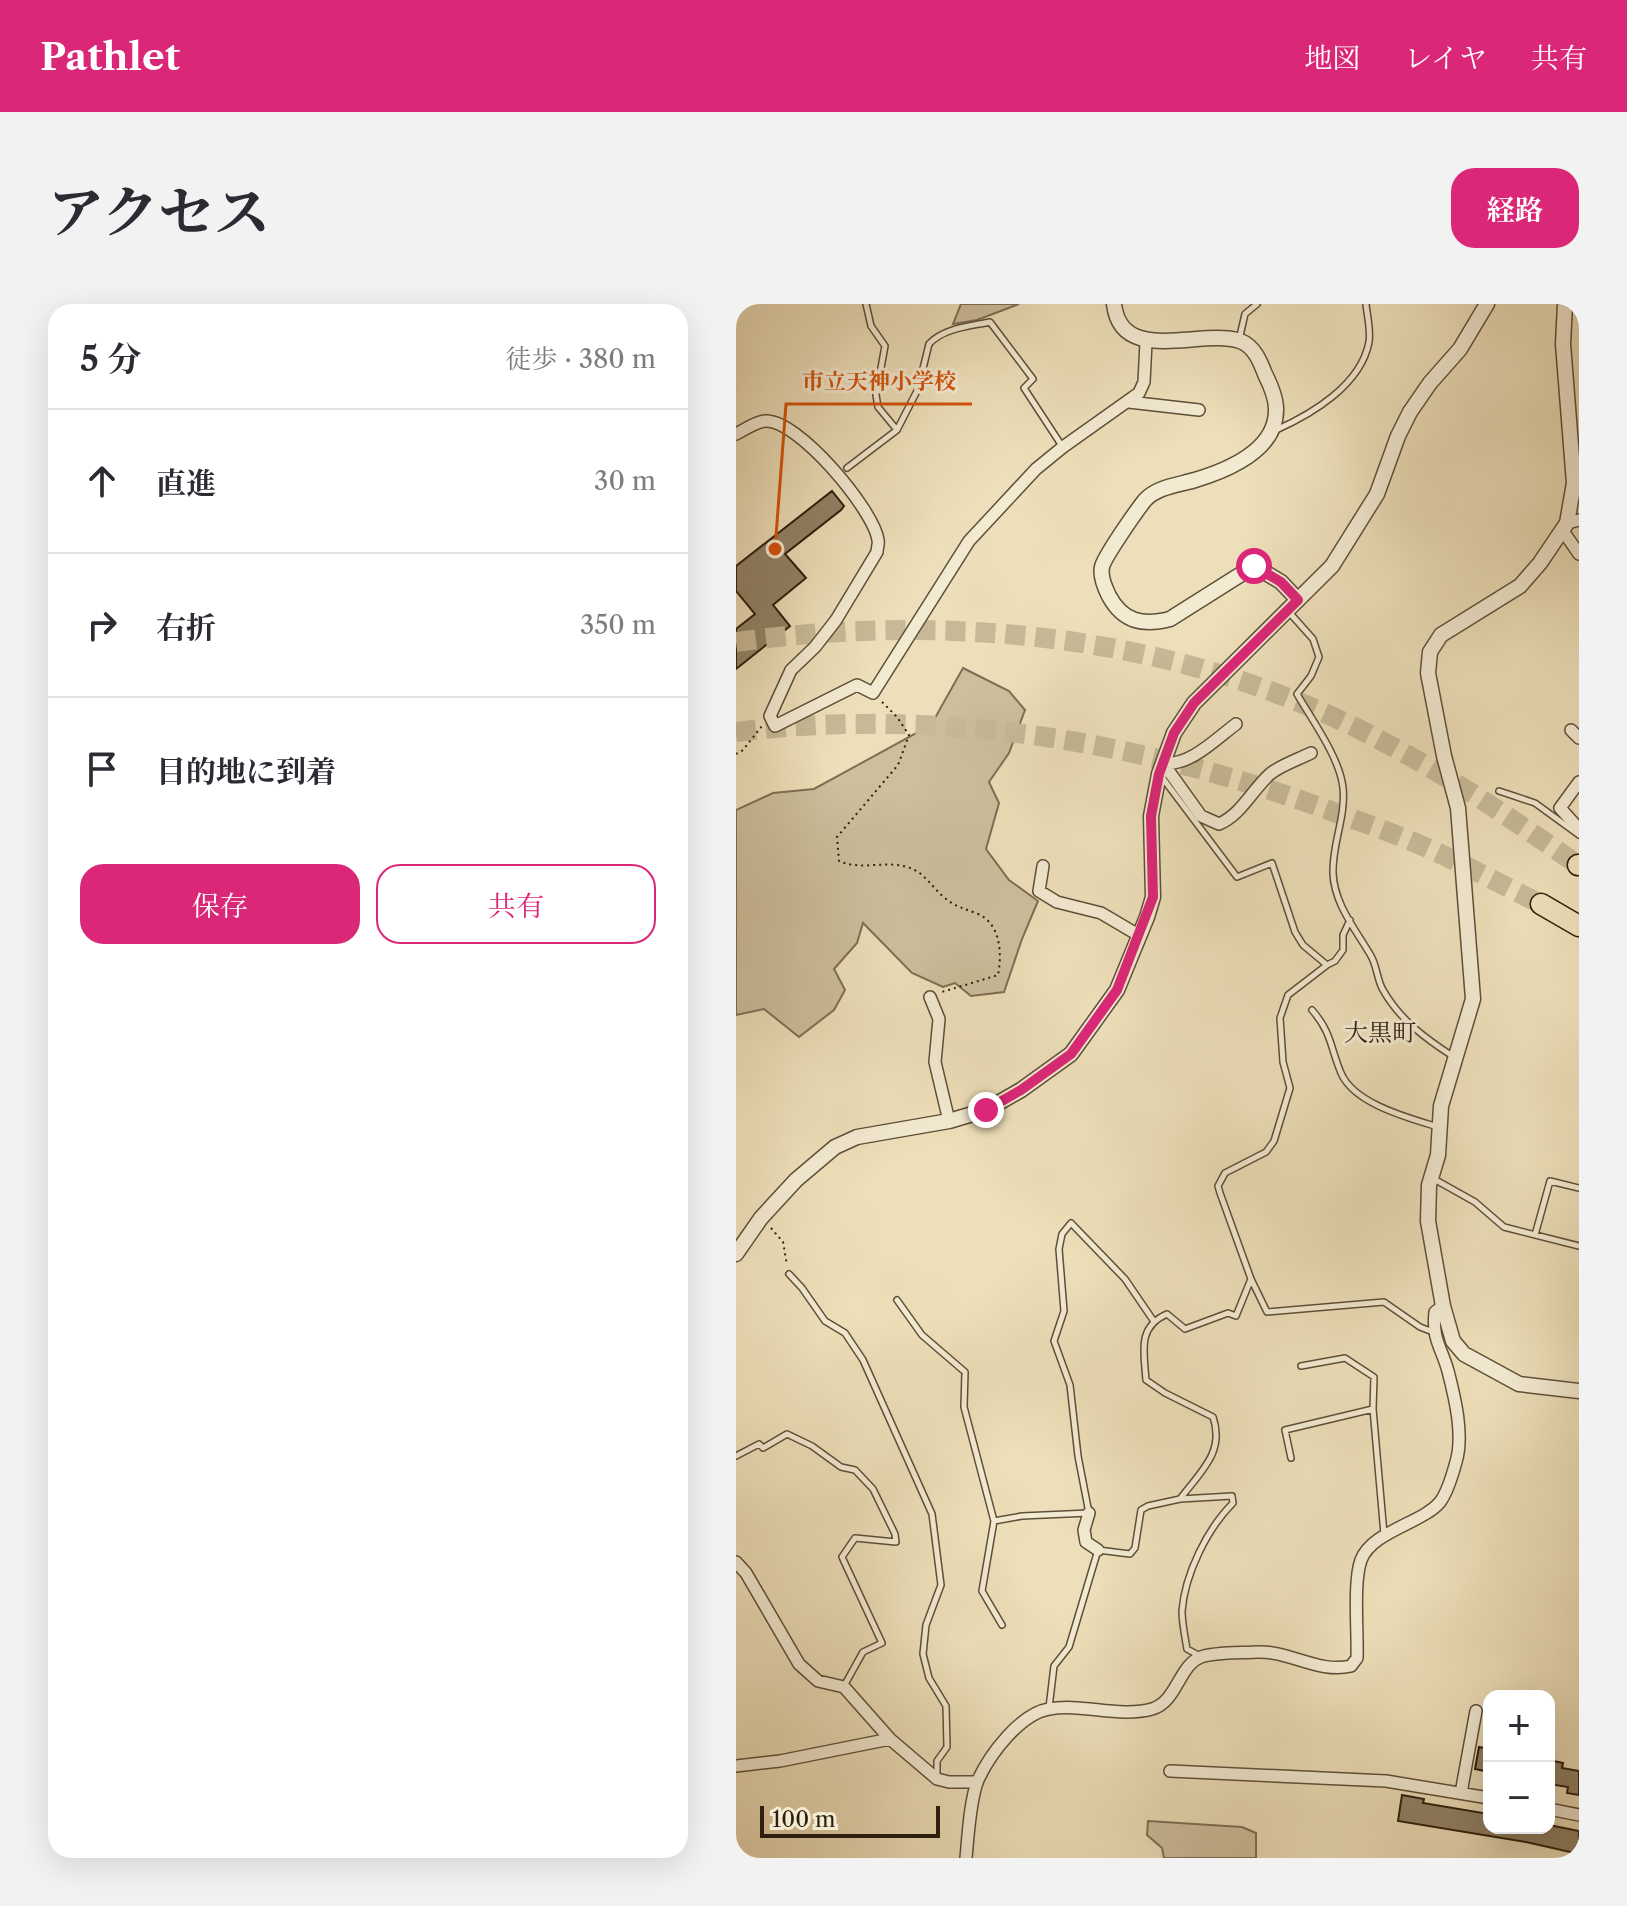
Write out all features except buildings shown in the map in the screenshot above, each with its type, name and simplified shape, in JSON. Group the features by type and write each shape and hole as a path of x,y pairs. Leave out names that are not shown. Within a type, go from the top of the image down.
{"highway":[{"path":"1541,904 1579,926"}],"street":[{"path":"1114,304 1117,320 1127,331 1146,342 1239,341 1253,350 1272,389 1276,409 1271,432 1253,452 1220,472 1151,493 1111,548 1101,568 1113,604 1124,616 1139,623 1170,619 1254,566 1281,582 1293,605"},
{"path":"736,1254 761,1218 796,1180 835,1147 857,1137 949,1121 986,1110 1021,1090 1071,1054 1117,990 1153,897 1151,816 1161,768 1174,733 1194,703 1332,566 1377,494 1410,412 1460,349 1487,304"},
{"path":"1565,304 1563,344 1574,483 1570,525 1579,554"},
{"path":"736,434 765,421 798,434 844,483 871,521 878,539 877,552 862,580 829,629 791,670 770,716 775,726 857,685 873,693 969,541 1036,469 1139,393 1144,382 1146,342"},
{"path":"1129,402 1199,410"},
{"path":"1570,525 1520,586 1441,635 1430,652 1430,687 1458,808 1473,999 1441,1106 1438,1155 1432,1178 1428,1221 1443,1306 1453,1341 1464,1354 1519,1384 1579,1391"},
{"path":"1161,768 1197,753 1236,724"},
{"path":"1161,768 1201,816 1219,824 1231,819 1273,771 1311,753"},
{"path":"1579,782 1560,808 1579,829"},
{"path":"1043,866 1039,891 1057,902 1101,913 1140,936"},
{"path":"930,997 939,1019 935,1062 949,1121"},
{"path":"966,1858 977,1782 1004,1741 1022,1721 1048,1709 1120,1711 1154,1708 1167,1699 1192,1663 1201,1657 1261,1651 1338,1669 1351,1666 1357,1658 1360,1562 1365,1552 1384,1535 1440,1502 1456,1463 1460,1443 1450,1383 1433,1332 1435,1312 1443,1306"},
{"path":"1089,1513 1084,1530 1086,1542 1098,1550"},
{"path":"736,1562 746,1573 799,1664 818,1681 844,1687 890,1739 937,1779 977,1782"},
{"path":"1461,1793 1476,1711"},
{"path":"736,1766 780,1761 890,1739"},
{"path":"1170,1771 1386,1781 1483,1797"},
{"path":"1555,1810 1579,1815"}],"lane":[{"path":"866,304 871,326 885,346 876,395 878,407 897,430"},
{"path":"1239,341 1245,314 1257,304"},
{"path":"1271,432 1331,397 1347,383 1362,359 1369,340 1366,304"},
{"path":"847,468 897,430 918,389 929,344 934,338 958,328 990,322 1033,379 1024,388 1063,447"},
{"path":"1293,605 1313,639 1319,657 1311,676 1297,694 1337,767 1343,787 1333,873 1342,909 1373,958 1382,988 1395,1008 1425,1039 1455,1057"},
{"path":"1161,768 1237,877 1272,863 1295,932 1303,945 1327,965"},
{"path":"1499,791 1535,803 1579,835"},
{"path":"1350,920 1343,935 1343,950 1335,961 1288,995 1280,1018 1283,1062 1290,1088 1274,1141 1266,1152 1225,1173 1218,1186 1251,1279 1267,1312 1384,1302 1420,1327 1433,1332"},
{"path":"1312,1010 1325,1025 1342,1076 1353,1090 1387,1110 1439,1128"},
{"path":"1432,1178 1475,1202 1504,1227 1579,1246"},
{"path":"1535,1235 1550,1181 1579,1188"},
{"path":"994,1521 1022,1516 1089,1513 1078,1456 1070,1385 1054,1341 1064,1311 1059,1249 1062,1234 1071,1223 1125,1279 1153,1320"},
{"path":"789,1274 825,1321 845,1333 863,1360 932,1514 941,1585 926,1625 923,1654 929,1678 946,1706 947,1747 937,1761 937,1779"},
{"path":"1180,1499 1214,1454 1218,1433 1213,1417 1146,1380 1145,1334 1153,1320 1167,1314 1185,1329 1228,1313 1236,1316 1251,1279"},
{"path":"897,1300 922,1335 965,1372 964,1407 994,1521 982,1591 1002,1625"},
{"path":"1301,1366 1345,1358 1374,1377 1373,1409 1384,1535"},
{"path":"1291,1458 1285,1430 1373,1409"},
{"path":"736,1456 759,1444 763,1448 787,1434 800,1440 841,1467 855,1470 873,1489 895,1534 896,1542 855,1538 842,1557 882,1643 863,1652 844,1687"},
{"path":"1048,1709 1054,1666 1069,1647 1098,1550 1130,1554 1135,1548 1141,1510 1148,1506 1180,1499 1232,1496 1233,1503 1221,1515 1198,1555 1182,1610 1187,1649 1201,1657"}],"path":[{"path":"873,693 897,717 909,735 898,765 837,837 839,861 869,866 890,864 909,867 923,874 935,891 953,906 982,916 993,927 998,940 1001,962 998,975 930,997"},
{"path":"736,754 743,750 770,716"},
{"path":"761,1218 783,1242 789,1274"}],"shaded area":[{"path":"961,304 1019,304 977,320 953,324"},
{"path":"963,668 1009,691 1025,710 1009,753 989,782 999,803 986,849 1009,880 1038,901 1004,992 971,996 955,983 943,987 912,973 863,923 857,943 834,969 845,990 834,1010 799,1037 764,1009 736,1015 736,810 773,793 814,789 931,725"},
{"path":"1148,1821 1242,1827 1256,1833 1256,1858 1164,1858 1162,1848 1147,1835"}],"tunnel":[{"path":"736,642 891,630 970,632 1047,638 1124,650 1200,668 1274,693 1376,738 1465,789 1578,865"},
{"path":"736,732 812,725 887,724 1038,736 1113,749 1259,786 1356,820 1432,850 1541,904"}],"place":[{"name":"市立天神小学校","path":"775,549"}],"district":[{"name":"大黒町","path":"1380,1032"}],"route":[{"path":"986,1110 1021,1090 1071,1054 1117,990 1153,897 1151,816 1159,774 1174,733 1194,703 1298,600 1281,582 1254,566"}]}
